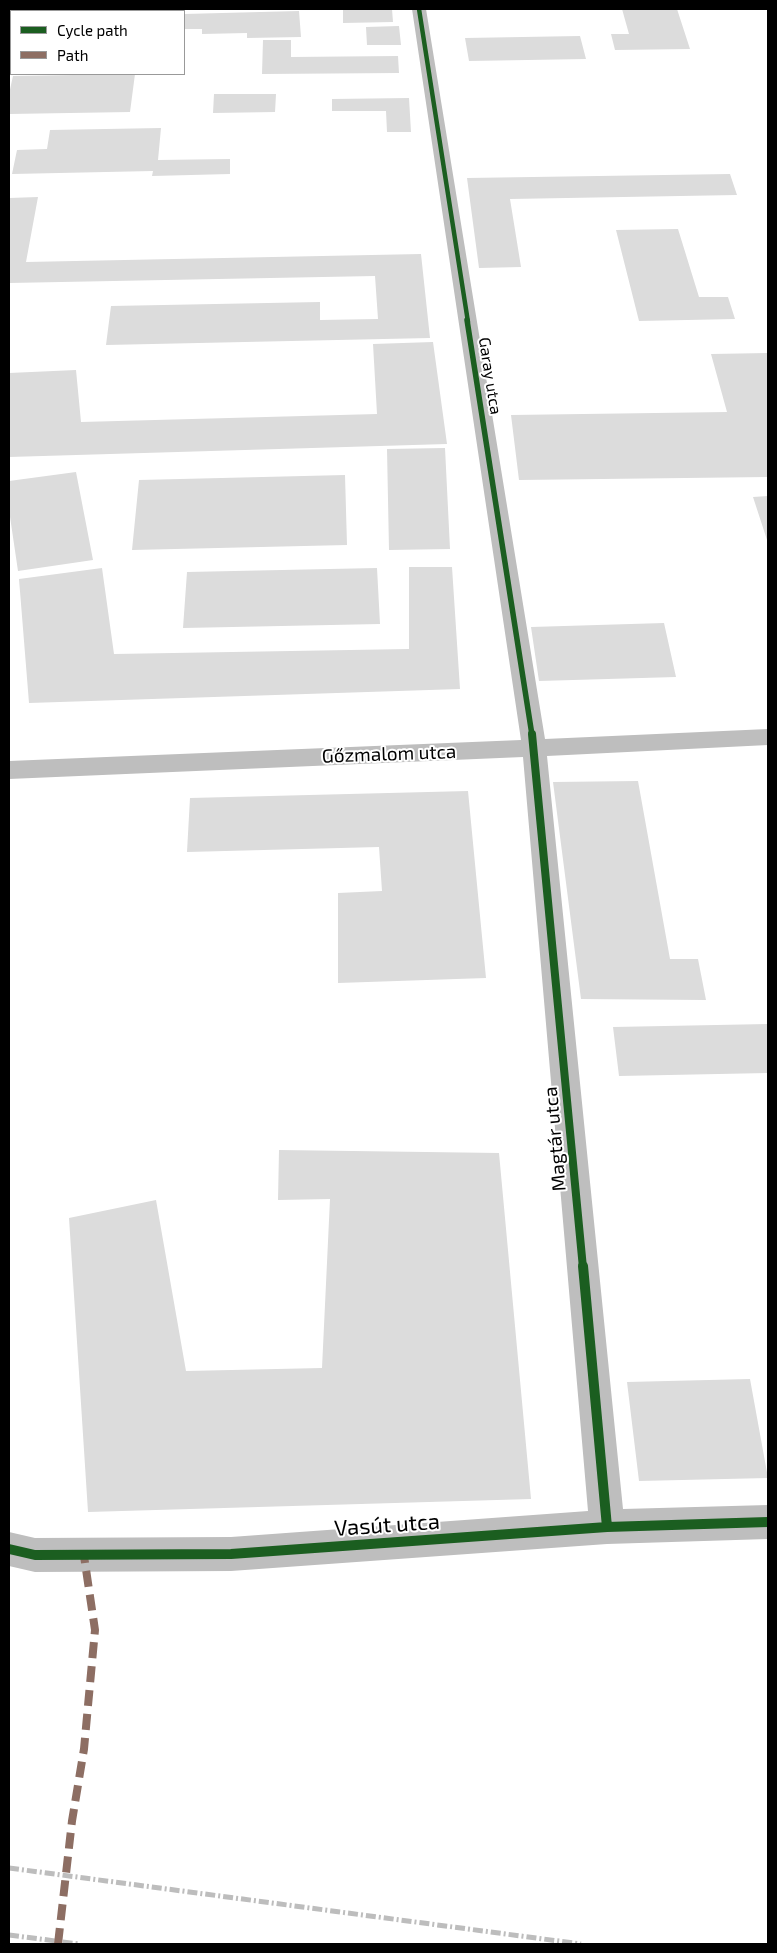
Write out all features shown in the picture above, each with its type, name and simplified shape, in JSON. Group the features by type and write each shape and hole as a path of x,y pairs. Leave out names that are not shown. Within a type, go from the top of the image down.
{"street":[{"name":"Garay utca","path":"419,9 534,748"},
{"name":"Gőzmalom utca","path":"9,770 768,737"},
{"name":"Magtár utca","path":"534,748 607,1527"},
{"name":"Vasút utca","path":"9,1549 35,1555 65,1556 231,1554 607,1527 768,1522"}],"building":[{"path":"9,9 159,9 10,10 9,44"},
{"path":"343,9 392,9 393,22 343,23"},
{"path":"622,9 677,9 690,49 615,50 611,34 629,34"},
{"path":"299,11 301,37 247,38 247,33 202,34 202,29 185,29 185,14"},
{"path":"399,26 401,45 367,45 366,27"},
{"path":"580,36 586,59 469,61 465,38"},
{"path":"263,40 291,40 291,57 398,56 399,73 262,74"},
{"path":"135,75 130,112 9,114 9,94 13,76"},
{"path":"214,94 276,94 275,112 213,113"},
{"path":"409,98 411,132 387,132 386,111 332,111 332,99"},
{"path":"161,128 158,160 230,159 230,174 152,176 153,171 12,174 17,150 47,149 50,130"},
{"path":"730,174 737,195 510,199 521,267 479,268 467,178"},
{"path":"38,197 26,262 421,254 430,338 106,345 111,306 320,302 320,320 378,319 375,276 9,283 9,198"},
{"path":"678,229 699,297 728,297 735,319 639,321 616,230"},
{"path":"433,342 447,444 9,457 9,373 76,370 81,422 377,414 373,344"},
{"path":"768,353 768,477 519,480 511,415 727,412 711,354"},
{"path":"445,448 450,549 389,550 387,449"},
{"path":"76,472 93,560 18,571 9,510 9,481"},
{"path":"345,475 347,545 132,550 139,480"},
{"path":"768,496 768,543 753,497"},
{"path":"409,567 452,567 460,689 29,703 19,579 102,568 114,654 409,649"},
{"path":"377,568 380,624 183,628 187,572"},
{"path":"664,623 676,677 539,681 531,627"},
{"path":"638,781 670,959 698,959 706,1000 581,999 553,782"},
{"path":"468,791 486,978 338,983 338,893 382,891 379,847 187,852 190,798"},
{"path":"768,1024 768,1073 619,1076 613,1027"},
{"path":"279,1150 499,1153 531,1499 88,1512 69,1218 156,1200 186,1371 322,1368 330,1199 278,1200"},
{"path":"750,1379 768,1478 639,1481 627,1382"}],"railway":[{"path":"9,1868 581,1944"},
{"path":"9,1935 79,1944"}],"marked path":[{"path":"58,1944 72,1821 84,1749 95,1630 84,1556"}],"cycle path":[{"path":"419,9 534,748 607,1527"},
{"path":"9,1549 35,1555 231,1554 607,1527 768,1522"}]}
